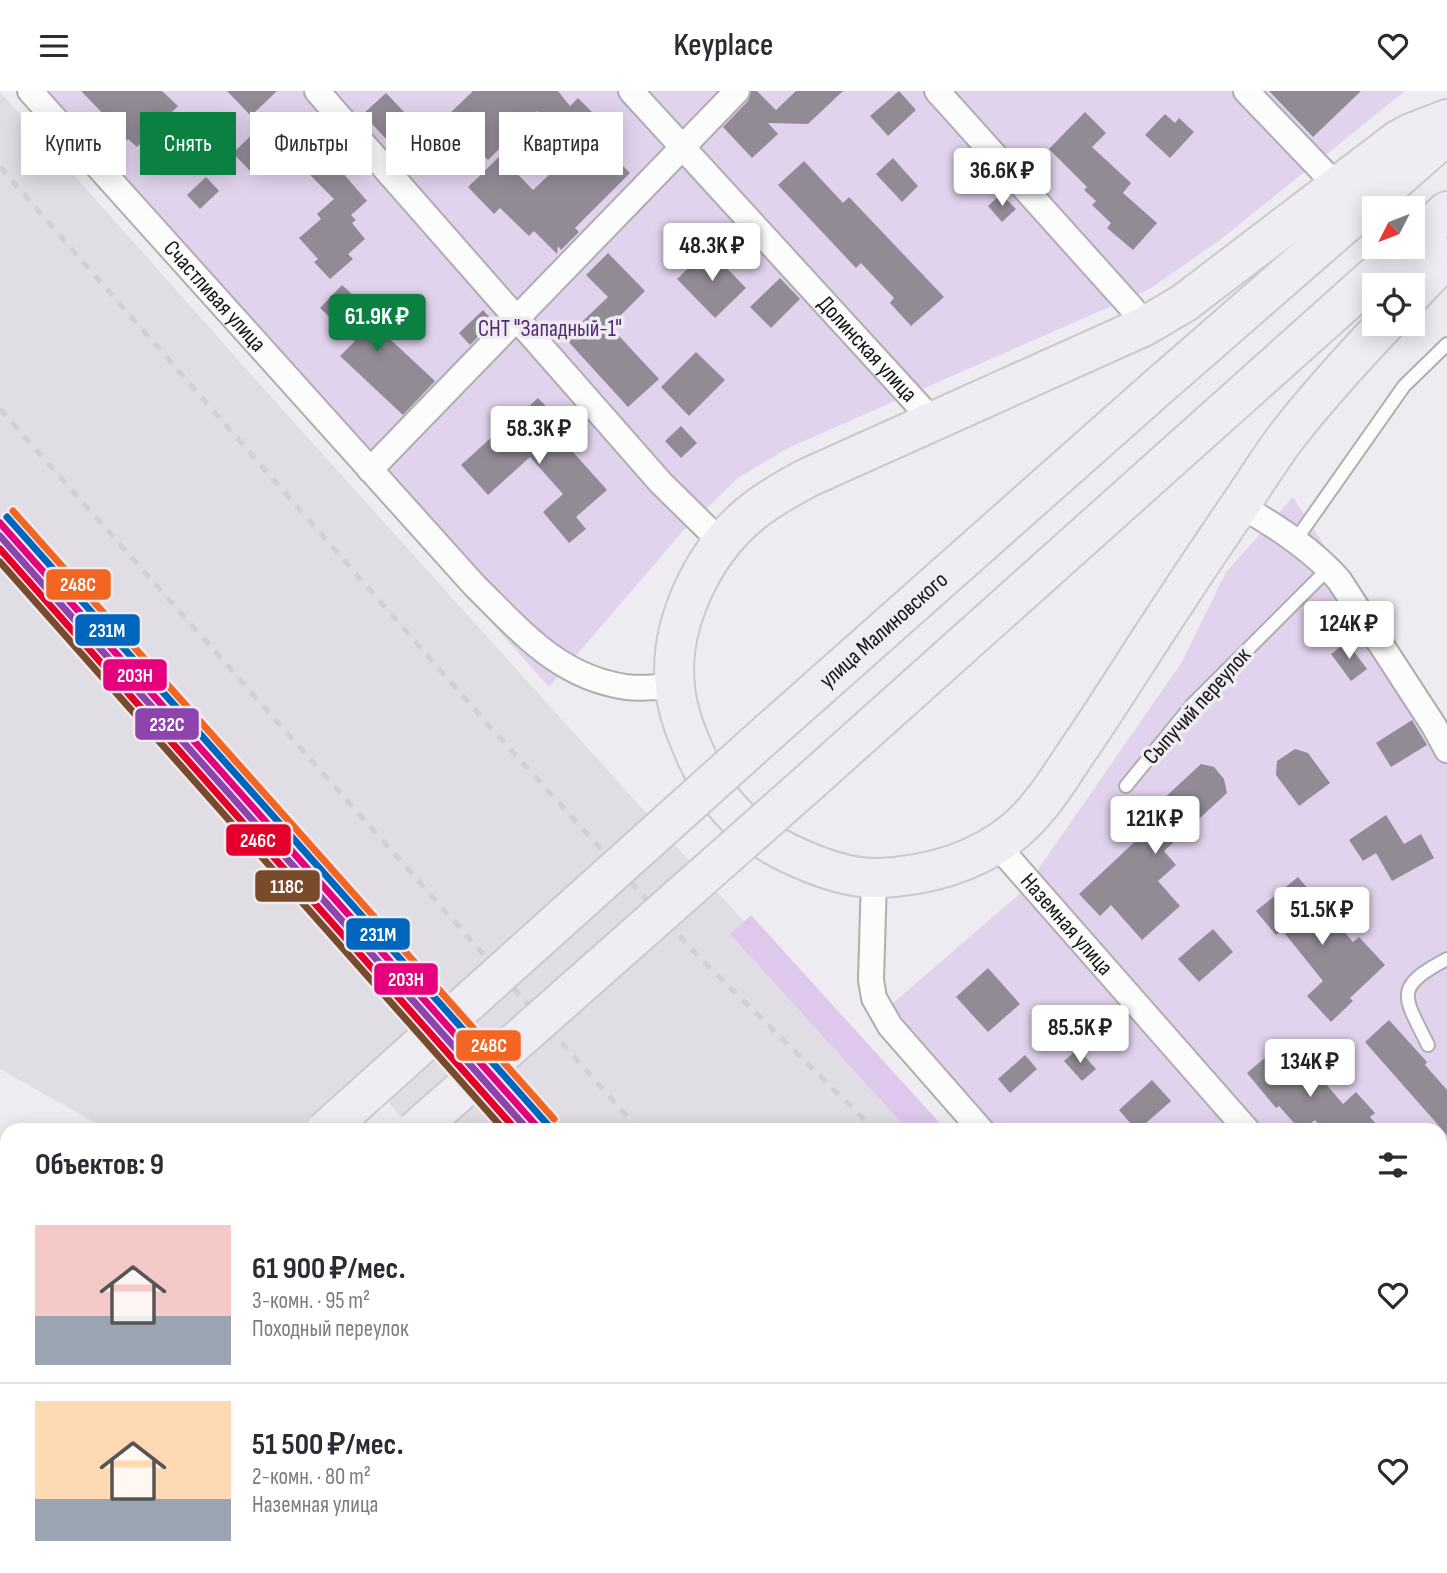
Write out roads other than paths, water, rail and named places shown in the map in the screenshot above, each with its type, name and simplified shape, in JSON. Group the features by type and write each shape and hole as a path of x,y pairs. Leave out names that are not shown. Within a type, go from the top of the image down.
{"highway":[{"path":"1374,336 1329,383 1292,429 1049,793 1016,829 996,844 976,856 945,868 911,875 874,878 836,872 774,846 747,827 723,804 705,776 681,720 675,686 676,655 682,621 698,582 722,543 749,515 775,495 807,478 1144,326 1184,303 1398,140 1447,119"},
{"name":"улица Малиновского","path":"334,1123 770,731 1447,135"},
{"path":"1425,230 1447,211"},
{"path":"1425,280 1447,257"},
{"path":"424,1123 1394,259"}],"street":[{"name":"Счастливая улица","path":"30,91 475,586 544,653 579,673 601,681 626,687 675,686"},
{"path":"317,91 661,483 722,543"},
{"name":"Долинская улица","path":"631,91 933,421"},
{"path":"370,470 737,91"},
{"path":"937,91 1132,308 1144,326"},
{"path":"1246,91 1336,185"},
{"path":"1239,505 1295,541 1339,580 1447,750"},
{"name":"Наземная улица","path":"996,844 1241,1123"},
{"path":"874,878 874,998 890,1026 975,1123"}],"lane":[{"path":"1295,541 1404,386 1446,347"},
{"name":"Сыпучий переулок","path":"1126,786 1193,704 1328,569"},
{"path":"1428,1045 1406,996 1415,979 1447,959"}],"railway":[{"path":"0,167 490,727 700,958 868,1123"},
{"path":"0,409 633,1123"}],"park label":[{"name":"СНТ \"Западный-1\"","path":"550,329"}]}
